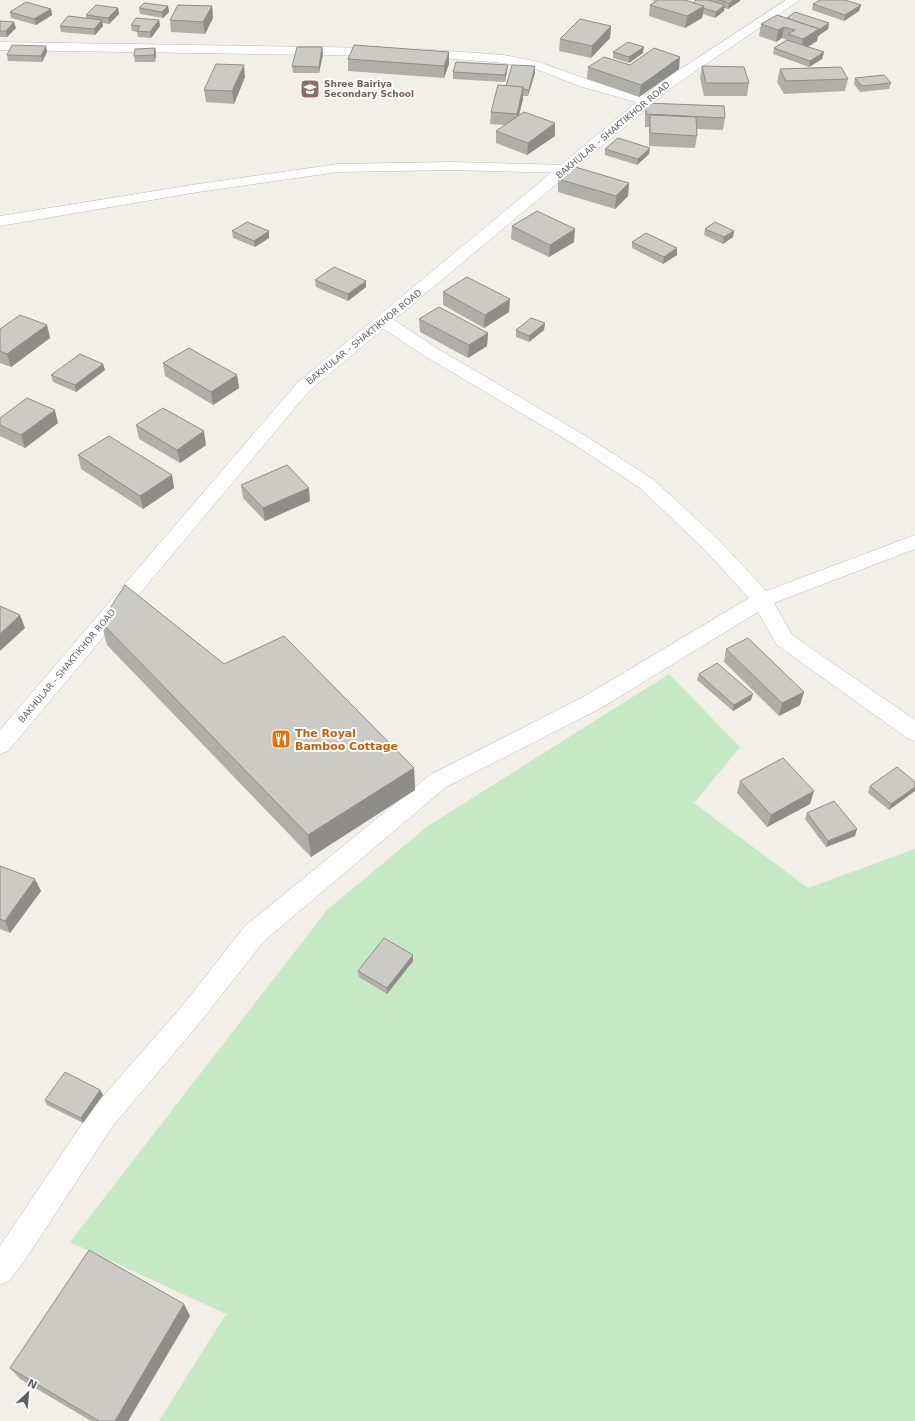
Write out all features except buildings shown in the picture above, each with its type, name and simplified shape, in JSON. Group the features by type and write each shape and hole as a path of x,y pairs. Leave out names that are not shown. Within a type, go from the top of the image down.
{"street":[{"name":"BAKHULAR - SHAKTIKHOR ROAD","path":"0,745 303,387 666,85 794,0"},
{"path":"0,46 400,52 504,59 539,66 584,83 648,101"},
{"path":"0,220 198,188 338,168 452,166 566,169"},
{"path":"384,321 429,351 578,439 646,484 712,545 762,600 784,640 915,732"},
{"path":"0,1270 15,1250 102,1118 192,1014 254,934 438,781 593,702 762,600 915,542"}],"green space":[{"path":"669,674 740,747 694,803 808,888 915,849 915,1421 159,1421 226,1314 70,1242 327,910 428,826"}],"place":[{"name":"Shree Bairiya Secondary School","path":"310,89"},
{"name":"The Royal Bamboo Cottage","path":"281,739"}]}
